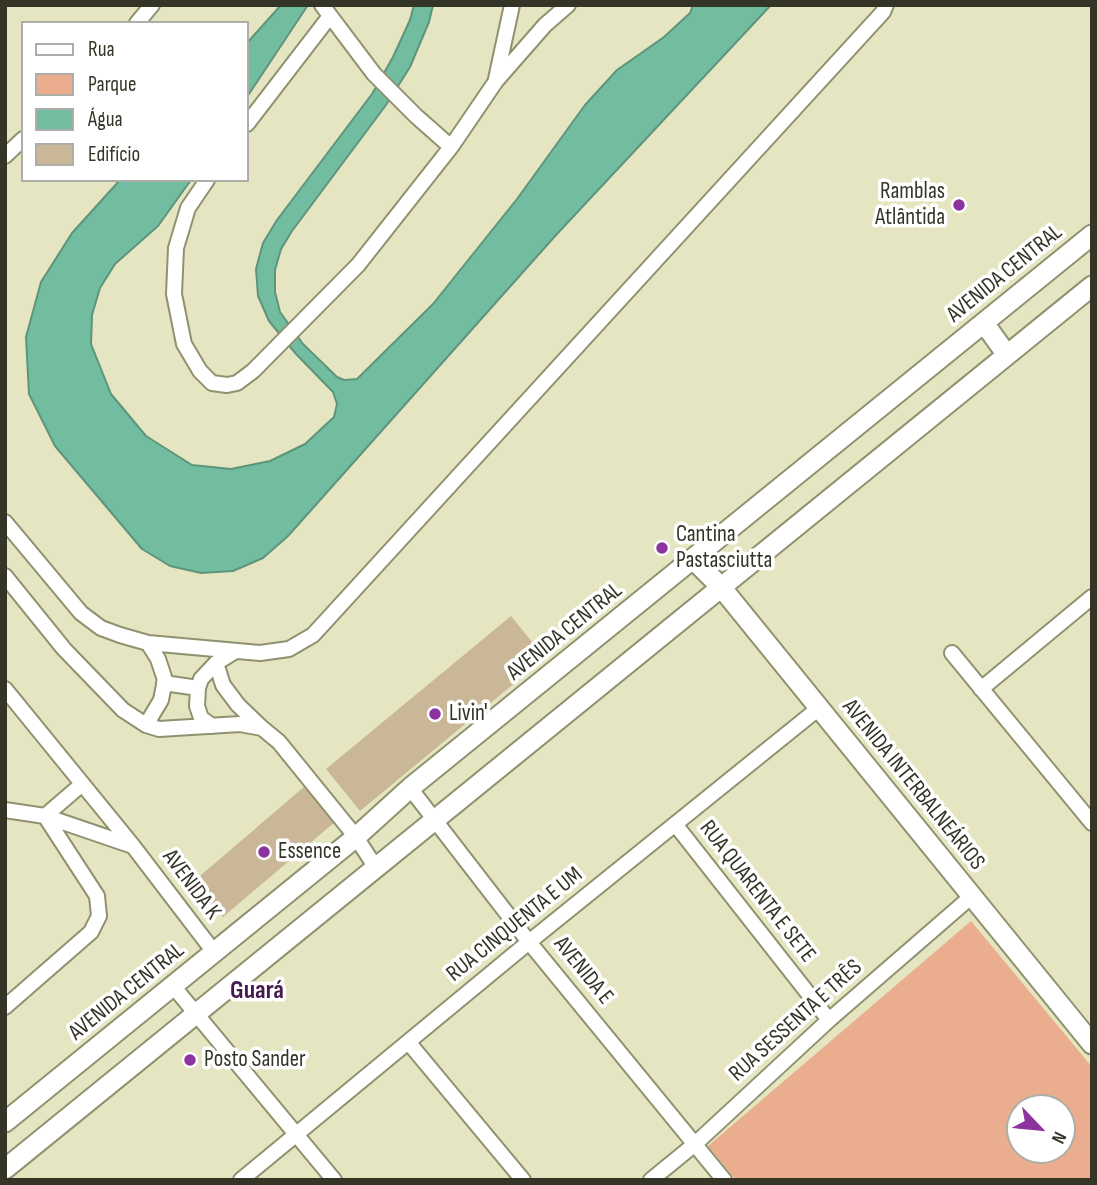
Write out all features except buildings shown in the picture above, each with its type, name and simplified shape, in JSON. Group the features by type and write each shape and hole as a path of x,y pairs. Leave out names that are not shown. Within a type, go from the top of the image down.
{"main road":[{"name":"AVENIDA CENTRAL","path":"5,1122 356,837 410,788 1092,235"},
{"path":"5,1169 1092,286"},
{"path":"984,323 1007,355"},
{"name":"AVENIDA INTERBALNEÁRIOS","path":"693,559 721,587 1092,1044"}],"street":[{"path":"139,21 152,5"},
{"path":"495,81 512,5"},
{"path":"206,182 188,208 176,248 174,294 184,344 212,383 227,386 237,383 253,371 358,265 451,147 495,81 545,25 568,5"},
{"path":"5,522 81,612 101,628 148,643 260,653 289,649 313,635 864,33 886,5"},
{"path":"248,123 326,11 374,74 451,147"},
{"path":"5,156 21,141"},
{"path":"5,576 64,649 123,710 146,724 159,729 240,724 262,728"},
{"path":"981,689 1091,600"},
{"path":"146,724 162,700 164,683 158,659 148,643"},
{"path":"212,726 201,718 197,706 198,688 201,679 216,663 234,652"},
{"path":"952,653 1092,823"},
{"path":"216,663 223,685 238,705 279,742 356,837 376,867"},
{"path":"164,683 198,688"},
{"name":"AVENIDA K","path":"5,689 133,846 214,952"},
{"name":"RUA CINQUENTA E UM","path":"241,1180 529,942 819,708"},
{"path":"5,1007 91,932 99,916 97,896 45,816 81,785"},
{"name":"AVENIDA E","path":"410,788 529,942 724,1180"},
{"name":"AVENIDA K","path":"5,810 45,816 133,846"},
{"name":"RUA QUARENTA E SETE","path":"675,824 829,1020"},
{"name":"RUA SESSENTA E TRÊS","path":"651,1180 695,1144 829,1020 972,896"},
{"path":"173,986 334,1180"},
{"path":"409,1043 523,1180"}],"green space":[{"path":"971,921 1092,1067 1092,1180 736,1180 708,1146"}],"water":[{"path":"281,5 308,5 248,95 248,42"},
{"path":"414,5 433,5 429,22 410,67 386,105 292,231 281,249 275,270 275,292 280,312 303,344 337,377 344,380 357,379 433,304 517,199 585,105 617,70 664,37 690,13 693,5 771,5 556,235 288,536 263,558 233,571 201,573 170,566 142,549 55,446 29,394 26,337 41,282 72,233 118,182 190,182 158,226 115,264 100,288 92,315 91,344 111,394 146,436 192,465 231,469 270,461 305,444 334,417 337,404 333,392 269,321 258,296 256,269 263,243 277,220 372,94 410,20"}],"place":[{"name":"Ramblas Atlântida","path":"959,205"},
{"name":"Cantina Pastasciutta","path":"662,548"},
{"name":"Livin'","path":"435,714"},
{"name":"Essence","path":"264,852"},
{"name":"Posto Sander","path":"190,1060"}],"district":[{"name":"Guará","path":"257,991"}]}
